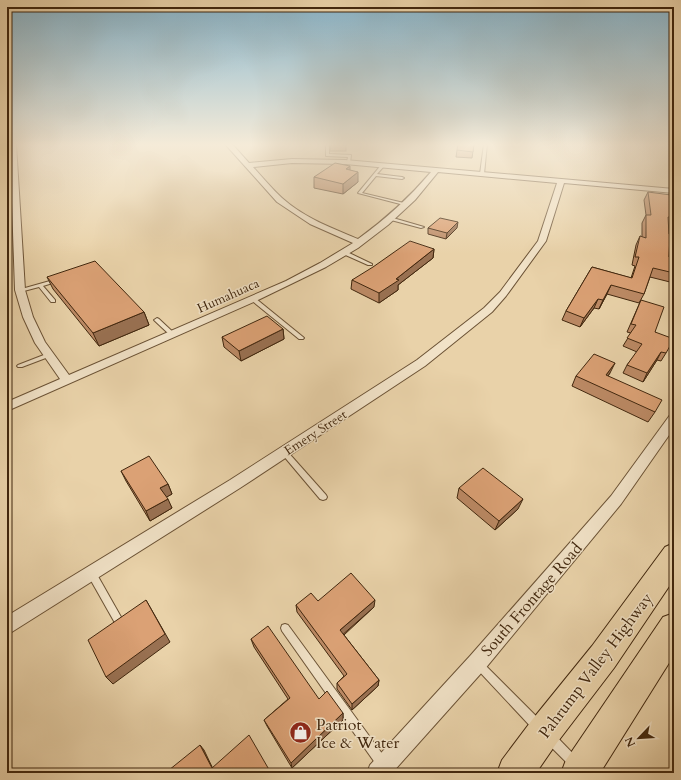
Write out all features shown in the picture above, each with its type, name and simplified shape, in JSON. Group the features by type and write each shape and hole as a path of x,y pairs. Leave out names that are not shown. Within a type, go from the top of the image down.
{"highway":[{"name":"Pahrump Valley Highway","path":"515,773 544,732 603,657 674,556"},
{"path":"581,772 674,628"}],"street":[{"path":"15,180 20,291 28,317 40,343 67,381"},
{"path":"263,180 280,200 296,212 313,222 359,243"},
{"name":"Humahuaca","path":"7,407 253,299 323,265 359,243 392,218 407,205 427,180"},
{"path":"554,180 674,191"},
{"name":"Emery Street","path":"7,626 92,574 421,364 488,310 503,294 542,241 560,189 561,181"},
{"name":"South Frontage Road","path":"381,770 477,662 616,500 674,418"}],"lane":[{"path":"371,180 360,193 407,205"},
{"path":"392,218 422,227"},
{"path":"343,252 370,264"},
{"path":"20,291 59,279"},
{"path":"40,285 53,301"},
{"path":"253,299 301,338"},
{"path":"157,320 173,334"},
{"path":"20,366 49,355"},
{"path":"284,452 323,497"},
{"path":"92,574 118,620"},
{"path":"285,628 381,770"},
{"path":"477,662 581,772"}],"building":[{"path":"328,180 348,180 343,184"},
{"path":"648,192 671,195 672,217 668,217 670,235 669,257 674,258 674,273 653,268 644,294 611,285 603,300 598,299 584,318 566,311 592,267 632,278 639,257 635,257 640,236 646,238 646,215 651,215"},
{"path":"440,218 458,222 447,233 428,228"},
{"path":"410,241 434,249 396,279 399,280 379,293 352,280 373,267"},
{"path":"95,261 144,312 93,333 47,277"},
{"path":"641,300 664,307 655,332 674,339 666,353 661,352 647,373 627,365 642,344 627,338 636,325 631,324"},
{"path":"267,316 283,329 239,351 222,337"},
{"path":"594,354 615,363 606,375 662,400 655,412 576,376"},
{"path":"149,456 168,484 160,488 168,499 146,511 121,471"},
{"path":"483,468 523,499 499,521 459,488"},
{"path":"351,573 375,600 340,630 379,680 352,704 337,683 347,674 296,605 311,593 318,601"},
{"path":"146,600 165,634 106,677 88,640"},
{"path":"268,626 319,699 327,691 343,713 291,763 264,720 290,698 251,639"},
{"path":"249,735 271,773 171,773 169,770 200,745 212,768"}],"place":[{"name":"Patriot Ice & Water","path":"301,733"}]}
